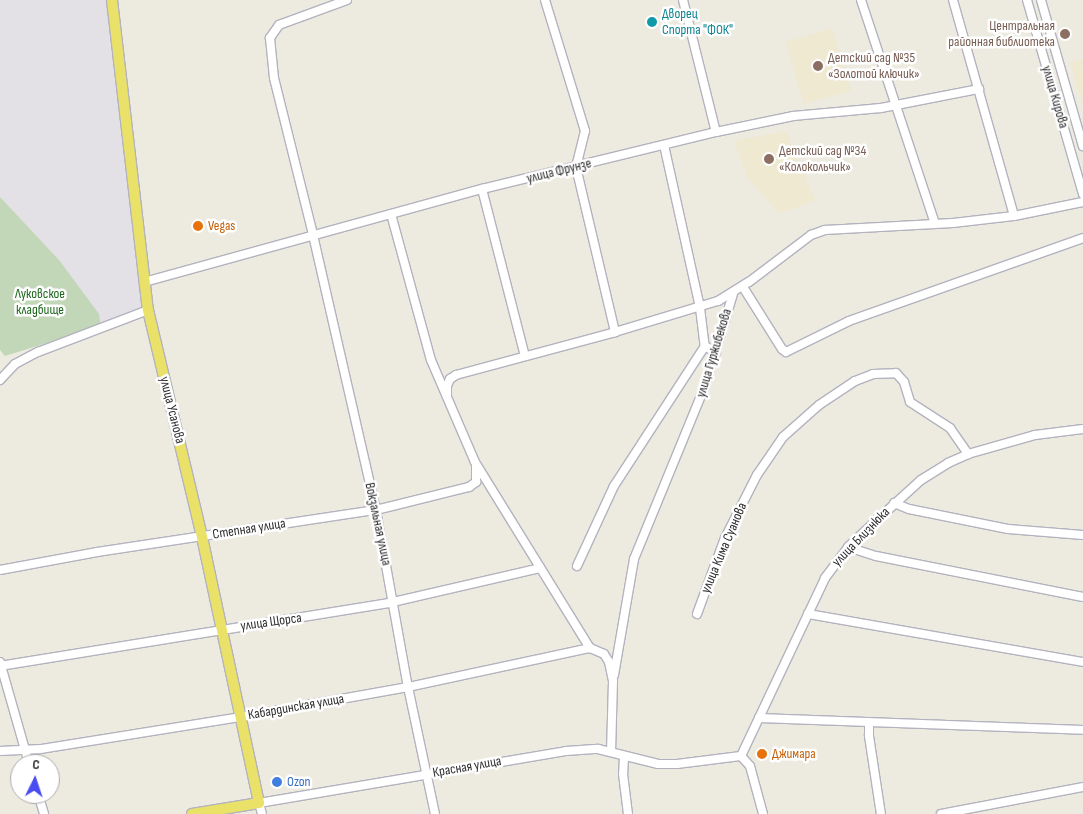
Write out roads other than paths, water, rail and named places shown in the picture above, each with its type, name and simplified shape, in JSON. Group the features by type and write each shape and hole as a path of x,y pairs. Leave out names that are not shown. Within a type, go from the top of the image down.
{"main road":[{"name":"улица Усанова","path":"112,0 148,310 202,537 259,803"},
{"name":"Красная улица","path":"192,814 259,803"}],"street":[{"name":"Вокзальная улица","path":"347,0 279,25 270,38 274,78 313,235 376,510 408,687 436,814"},
{"path":"544,0 585,131 576,167 616,332"},
{"path":"683,0 716,132"},
{"path":"861,0 894,105 935,224"},
{"path":"952,0 1014,216"},
{"name":"улица Кирова","path":"1027,0 1083,194"},
{"name":"улица Кирова","path":"1041,0 1083,146"},
{"name":"улица Фрунзе","path":"144,282 390,214 716,132 793,116 894,105 979,89"},
{"path":"664,145 700,308 705,346 716,353"},
{"path":"482,190 525,356"},
{"name":"улица Гуржибекова","path":"613,681 634,559 687,435 716,353 732,294 796,245 818,232 843,227 935,224 1014,216 1083,202"},
{"path":"390,214 431,360 475,462 590,648 604,654 609,662 613,681 611,751"},
{"path":"743,287 782,349 786,352 849,321 1083,238"},
{"path":"447,396 447,386 450,379 456,375 700,308 732,294"},
{"path":"0,380 15,364 38,352 148,310"},
{"name":"улица Гуржибекова","path":"577,566 618,478 705,346"},
{"name":"улица Кима Суанова","path":"698,614 725,538 757,475 783,437 819,405 855,381 873,374 896,373 904,382 910,402 950,428 968,454"},
{"name":"улица Близнюка","path":"741,756 825,578 848,547 933,470 968,454 1035,435 1083,429"},
{"name":"Степная улица","path":"0,570 97,552 376,510 469,487 476,482 475,462"},
{"path":"894,504 909,509 1008,529 1083,535"},
{"path":"848,547 886,558 1083,597"},
{"name":"улица Щорса","path":"0,665 393,602 540,568"},
{"path":"808,614 970,644 1083,662"},
{"name":"Кабардинская улица","path":"0,751 41,749 240,717 408,687 590,648"},
{"path":"0,665 26,754"},
{"path":"759,718 1083,730"},
{"path":"869,722 869,736 881,814"},
{"name":"Красная улица","path":"259,803 566,751 591,749 611,751 641,762 667,764 741,756"},
{"path":"741,756 750,766 763,814"},
{"path":"624,757 623,774 628,814"},
{"path":"941,814 957,813 1083,787"},
{"name":"улица Усанова","path":"259,803 262,814"}],"place":[{"name":"Дворец Спорта \"ФОК\"","path":"652,22"},
{"name":"Центральная районная библиотека","path":"1065,34"},
{"name":"Детский сад №35 «Золотой ключик»","path":"818,66"},
{"name":"Детский сад №34 «Колокольчик»","path":"769,159"},
{"name":"Vegas","path":"198,226"},
{"name":"Джимара","path":"762,754"},
{"name":"Ozon","path":"277,782"}],"park label":[{"name":"Луковское кладбище","path":"40,302"}]}
